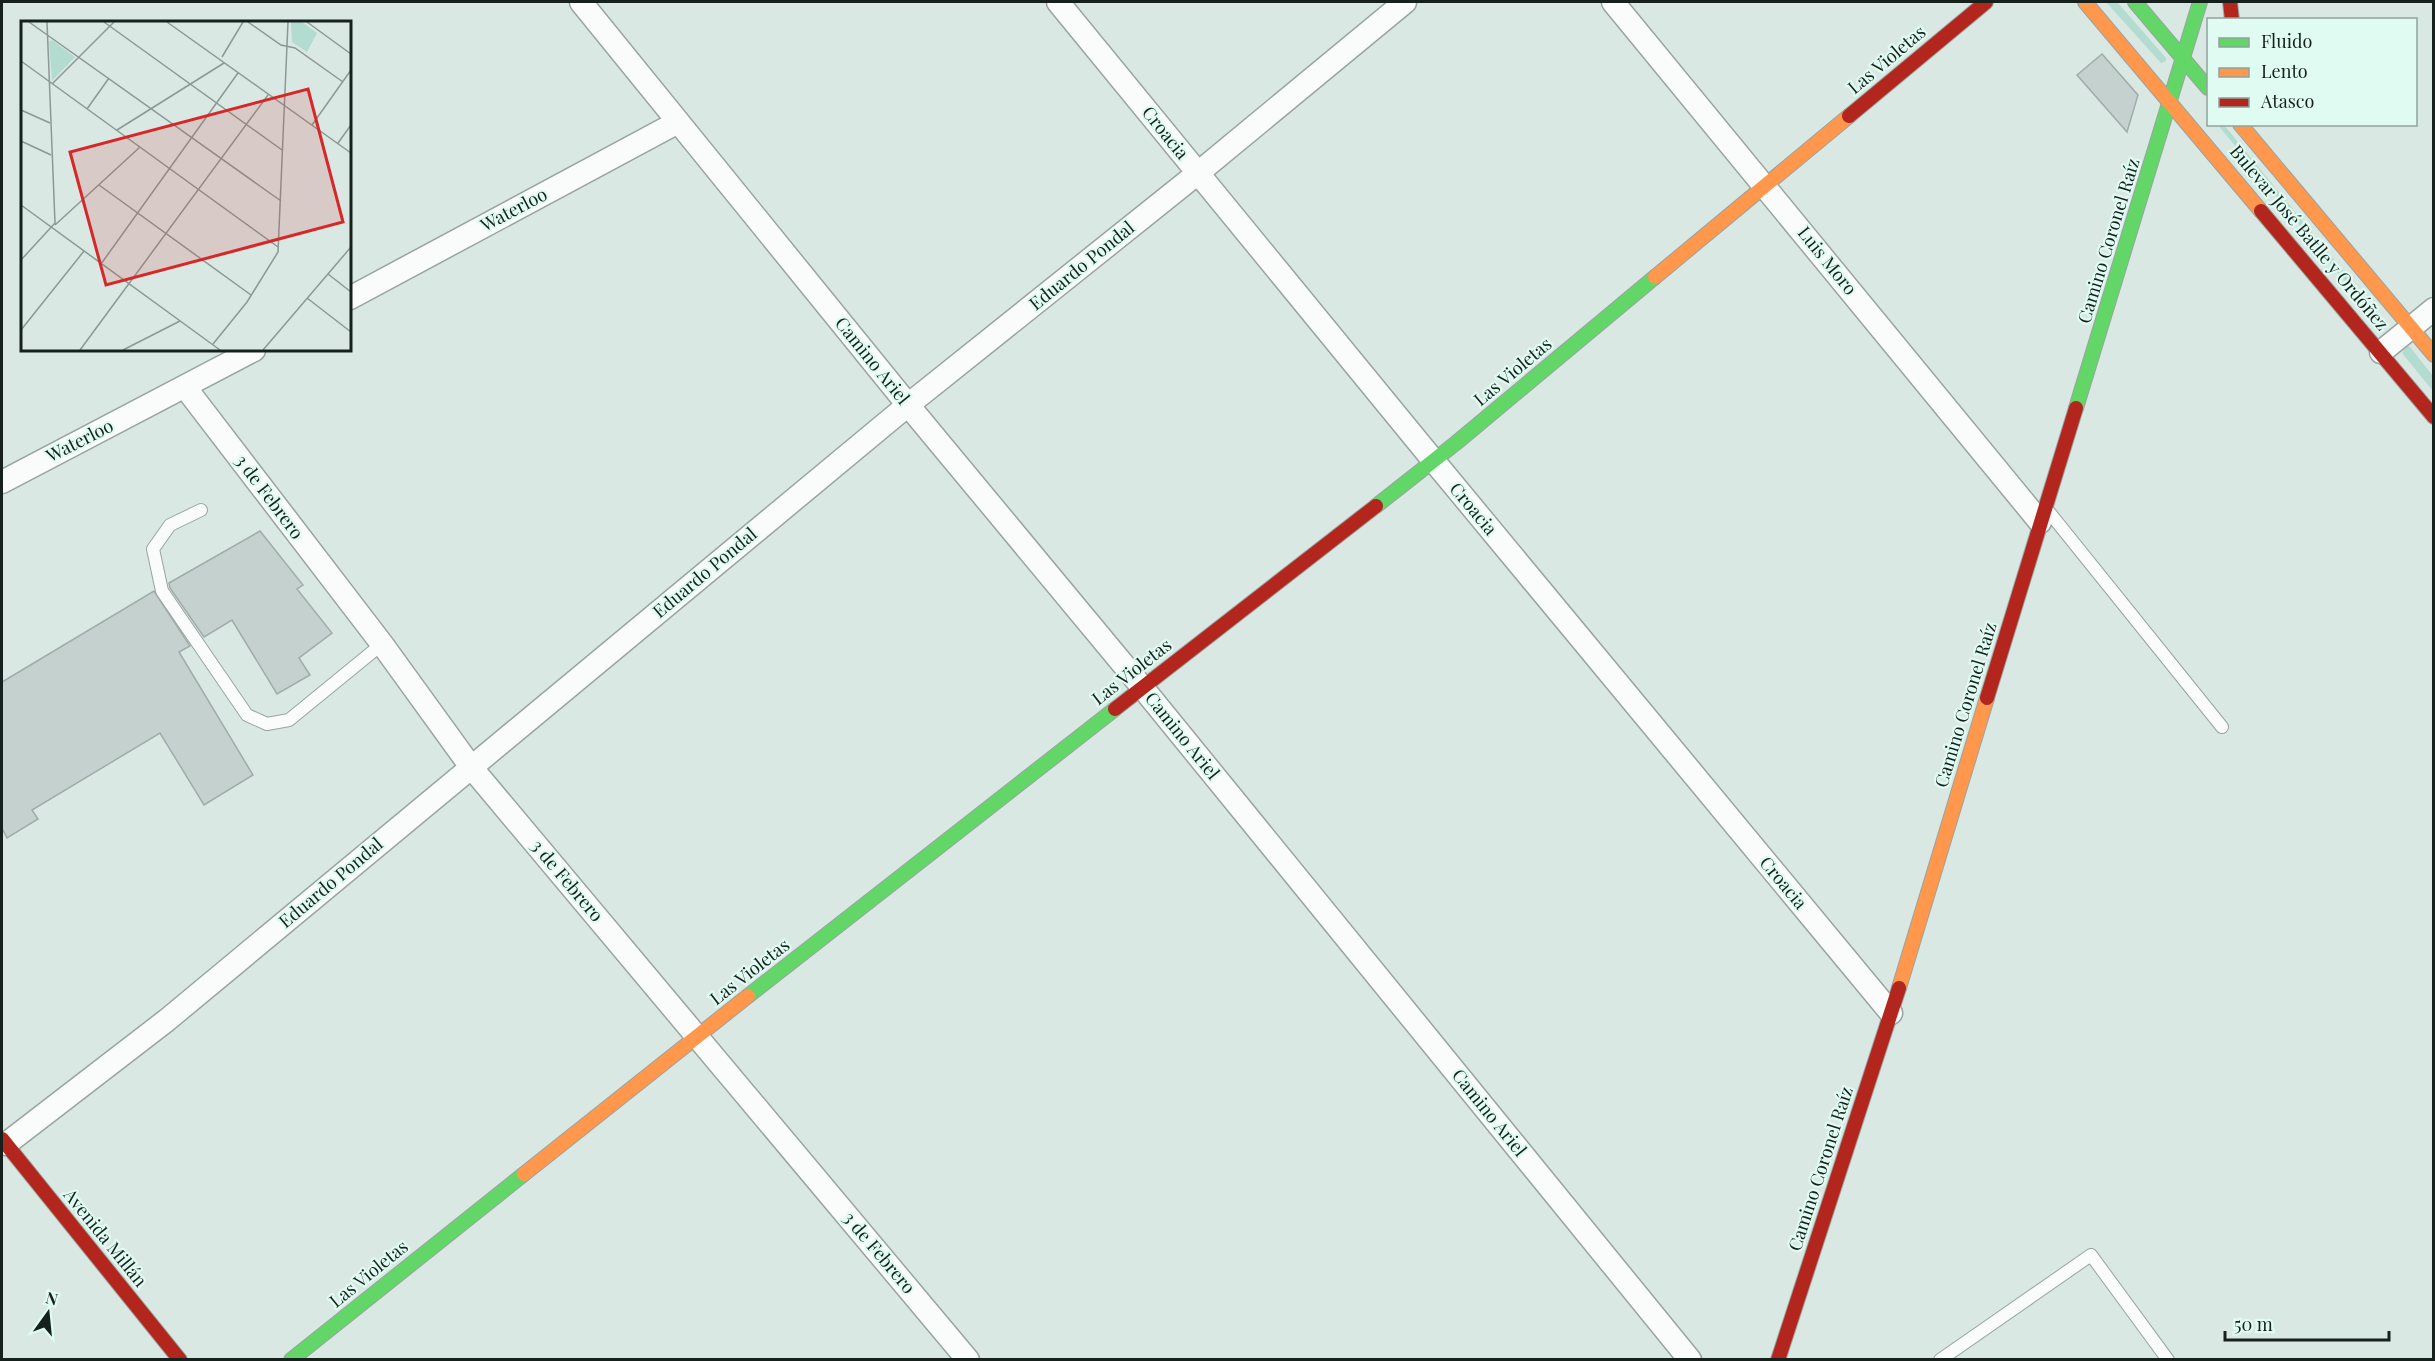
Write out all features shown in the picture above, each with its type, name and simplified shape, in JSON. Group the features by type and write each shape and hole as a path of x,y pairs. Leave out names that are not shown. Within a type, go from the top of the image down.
{"street":[{"name":"Camino Ariel","path":"581,2 908,405 1142,687 1690,1359"},
{"name":"Croacia","path":"1058,2 1433,460 1891,1013"},
{"name":"Eduardo Pondal","path":"4,1142 167,1020 908,405 1198,173 1405,2"},
{"name":"Luis Moro","path":"1613,2 2042,514"},
{"name":"Las Violetas","path":"291,1359 697,1036 1433,460 1986,2"},
{"name":"Bulevar José Batlle y Ordóñez","path":"2085,2 2381,352 2433,417"},
{"path":"2134,2 2207,87"},
{"name":"Camino Coronel Raíz","path":"1778,1359 1891,1013 2042,514 2184,61 2200,2"},
{"path":"2221,18 2229,2"},
{"path":"2229,2 2232,18"},
{"path":"2184,61 2200,52"},
{"name":"Waterloo","path":"351,297 678,122"},
{"name":"Bulevar José Batlle y Ordóñez","path":"2242,126 2433,355"},
{"path":"2268,134 2280,169"},
{"path":"2381,352 2433,309"},
{"name":"Waterloo","path":"2,482 252,351"},
{"name":"3 de Febrero","path":"185,387 382,644 471,767 968,1359"},
{"name":"Avenida Millán","path":"4,1142 180,1359"}],"lane":[{"path":"201,510 170,525 153,549 162,591 247,715 267,724 289,720 382,644"},
{"path":"2042,514 2222,727"},
{"path":"1940,1359 2091,1255 2168,1359"}],"green space":[{"path":"2106,2 2117,2 2166,58 2166,61 2161,63"},
{"path":"2219,126 2225,126 2385,322 2378,322"},
{"path":"2407,346 2433,376 2433,391 2402,353"}],"building":[{"path":"2102,54 2138,95 2127,132 2077,75"},
{"path":"260,531 303,585 297,589 332,633 299,658 310,675 277,694 232,620 204,637 170,588 169,583"},
{"path":"154,591 190,646 179,652 253,775 204,805 160,733 32,810 38,819 7,838 2,828 2,682"}],"traffic: fast":[{"path":"2135,2 2207,87"},
{"path":"2076,408 2200,2"},
{"path":"1376,506 1456,443 1655,277"},
{"path":"748,996 1115,709"},
{"path":"291,1360 524,1174"}],"traffic: slow":[{"path":"2085,2 2261,211"},
{"path":"1655,277 1849,116"},
{"path":"2242,126 2434,355"},
{"path":"1899,988 1987,698"},
{"path":"524,1174 748,996"}],"traffic: jam":[{"path":"1849,116 1986,2"},
{"path":"2230,2 2232,18"},
{"path":"2261,211 2434,417"},
{"path":"1987,698 2076,408"},
{"path":"1115,709 1376,506"},
{"path":"1778,1360 1899,988"},
{"path":"2,1139 180,1360"}]}
